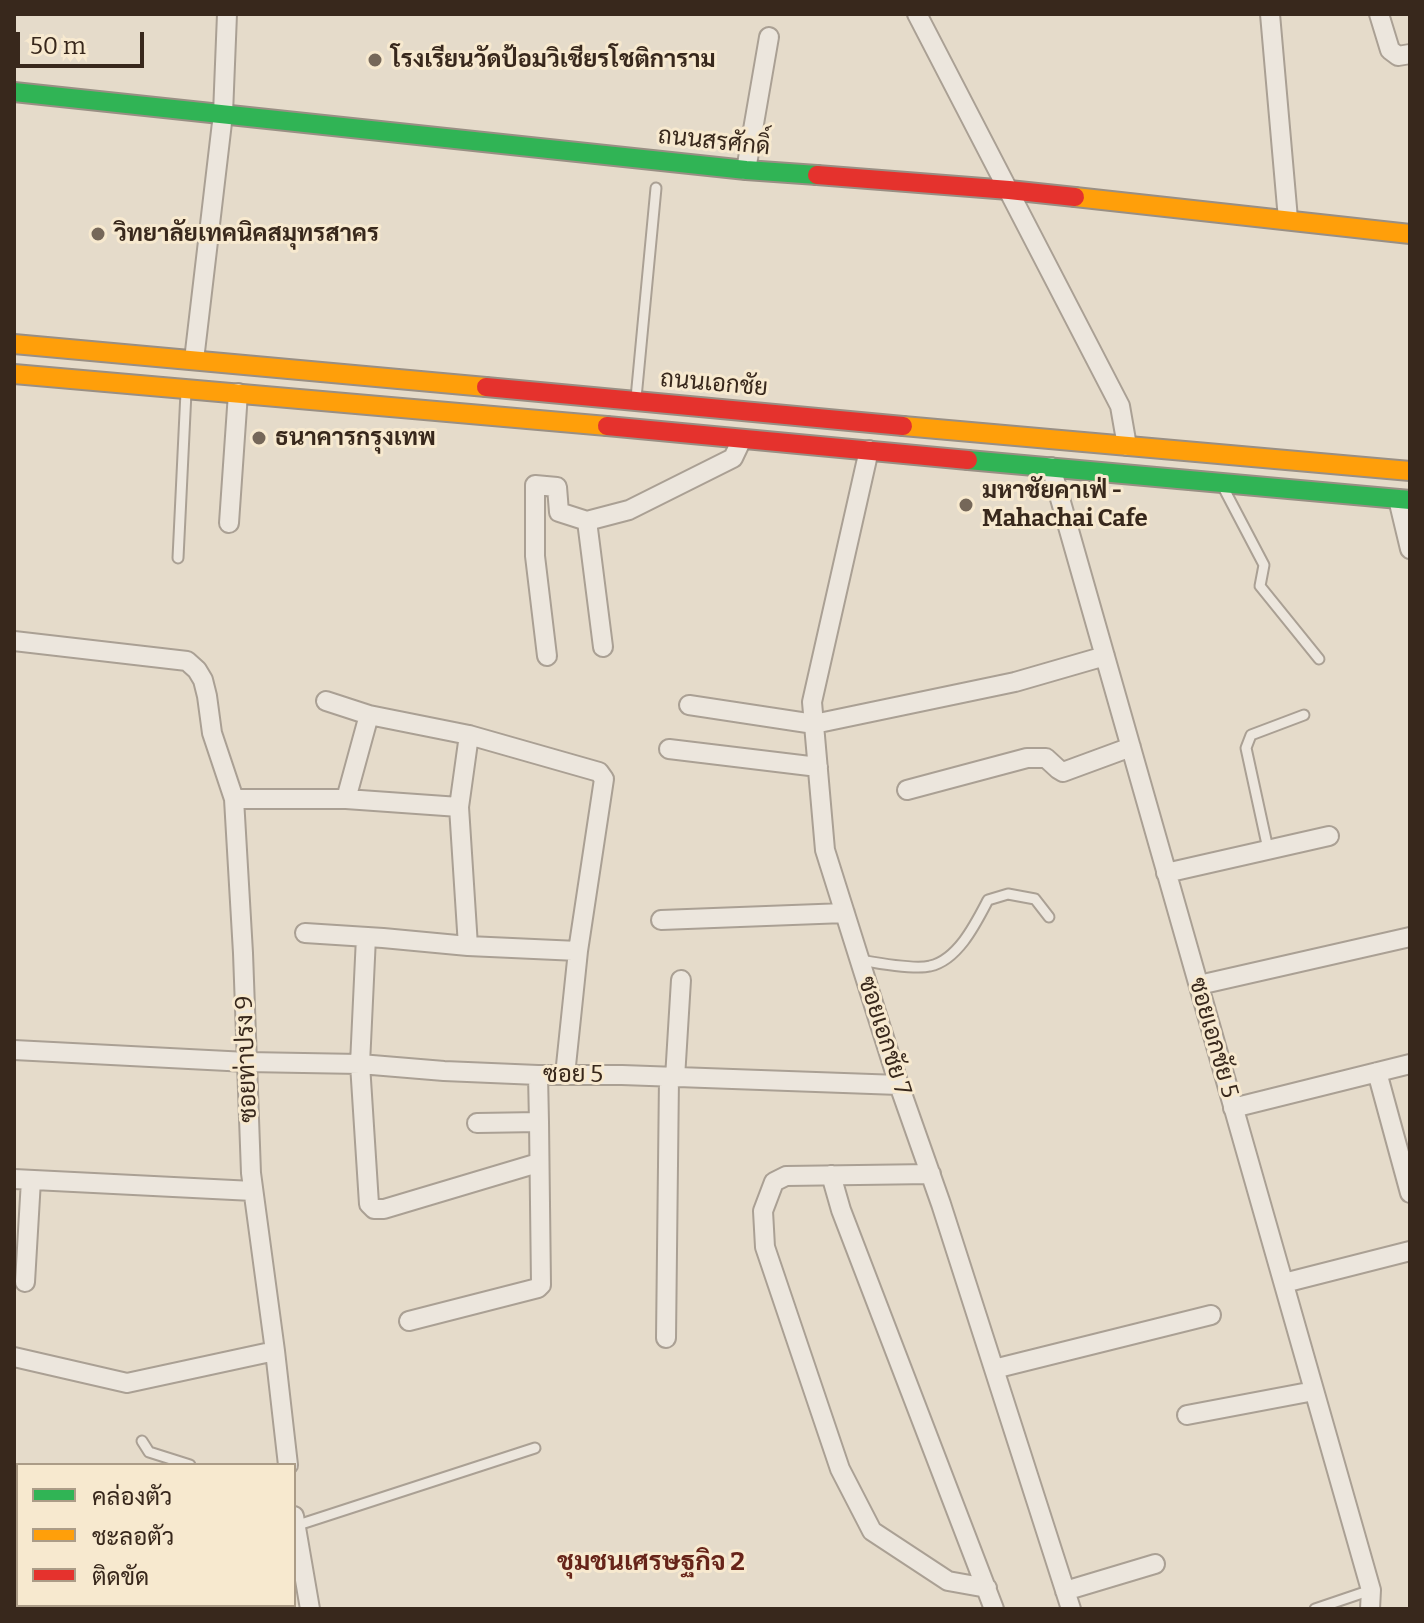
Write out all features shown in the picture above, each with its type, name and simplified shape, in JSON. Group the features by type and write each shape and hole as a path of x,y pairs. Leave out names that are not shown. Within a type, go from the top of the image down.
{"main road":[{"name":"ถนนสรศักดิ์","path":"14,92 746,170 1009,190 1410,234"},
{"name":"ถนนเอกชัย","path":"14,344 1404,470"},
{"path":"14,374 1404,499 1404,470"}],"street":[{"path":"194,360 223,114 227,14"},
{"path":"917,14 1120,406 1127,446"},
{"path":"1270,14 1288,219"},
{"path":"1379,14 1390,50 1398,56 1410,54"},
{"path":"746,170 769,37"},
{"path":"229,523 238,393"},
{"path":"547,656 535,556 535,485 557,487 559,512 587,521 629,510 733,458 742,439"},
{"name":"ซอยเอกชัย 7","path":"869,450 812,702 825,850 1068,1600"},
{"name":"ซอยเอกชัย 5","path":"1051,467 1371,1590 1370,1609"},
{"path":"1404,499 1410,549"},
{"path":"587,521 603,647"},
{"name":"ซอยท่าปรง 9","path":"14,641 187,661 203,680 212,733 234,799 253,1191 288,1463"},
{"path":"689,705 814,724 1015,682 1105,656"},
{"path":"326,701 369,715 469,735 602,775 604,779 578,951 565,1075"},
{"path":"346,799 369,715"},
{"path":"468,946 459,807 469,735"},
{"path":"907,790 1027,758 1046,758 1063,772 1131,747"},
{"path":"669,749 818,767"},
{"path":"234,799 346,799 459,807"},
{"path":"1166,873 1329,836"},
{"path":"661,920 845,913"},
{"path":"305,933 578,951"},
{"path":"366,937 360,1064 369,1204 374,1209 384,1209 538,1163"},
{"path":"1199,985 1410,937"},
{"path":"666,1338 672,1078 681,980"},
{"name":"ซอย 5","path":"14,1050 247,1062 360,1064 538,1075 899,1085"},
{"path":"1233,1108 1410,1064"},
{"path":"1377,1072 1410,1193"},
{"path":"409,1321 541,1285 538,1075"},
{"path":"477,1123 539,1122"},
{"path":"931,1174 786,1176 774,1182 763,1211 765,1247 840,1469 872,1531 948,1581 987,1588"},
{"path":"831,1175 841,1210 994,1609"},
{"path":"25,1282 23,1180 253,1191"},
{"path":"1284,1283 1410,1251"},
{"path":"994,1369 1211,1315"},
{"path":"14,1357 127,1383 275,1351"},
{"path":"1187,1415 1314,1391"},
{"path":"296,1532 310,1609"},
{"path":"1068,1600 1155,1564"}],"lane":[{"path":"635,401 656,188"},
{"path":"178,558 186,389"},
{"path":"1220,482 1264,565 1260,586 1319,659"},
{"path":"1268,849 1246,748 1251,735 1304,715"},
{"path":"860,960 899,966 930,966 953,954 988,900 1008,894 1035,899 1049,917"},
{"path":"142,1441 149,1452 184,1463"},
{"path":"296,1526 535,1448"},
{"path":"1315,1609 1371,1590"}],"traffic: fast":[{"path":"14,92 817,175"},
{"path":"968,460 1410,500"}],"traffic: slow":[{"path":"1075,197 1410,234"},
{"path":"14,344 486,387"},
{"path":"14,374 607,426"},
{"path":"903,426 1410,471"}],"traffic: jam":[{"path":"817,175 1075,197"},
{"path":"486,387 903,426"},
{"path":"607,426 968,460"}],"place":[{"name":"โรงเรียนวัดป้อมวิเชียรโชติการาม","path":"375,60"},
{"name":"วิทยาลัยเทคนิคสมุทรสาคร","path":"98,234"},
{"name":"ธนาคารกรุงเทพ","path":"259,438"},
{"name":"มหาชัยคาเฟ่ - Mahachai Cafe","path":"966,505"}],"district":[{"name":"ชุมชนเศรษฐกิจ 2","path":"651,1563"}]}
